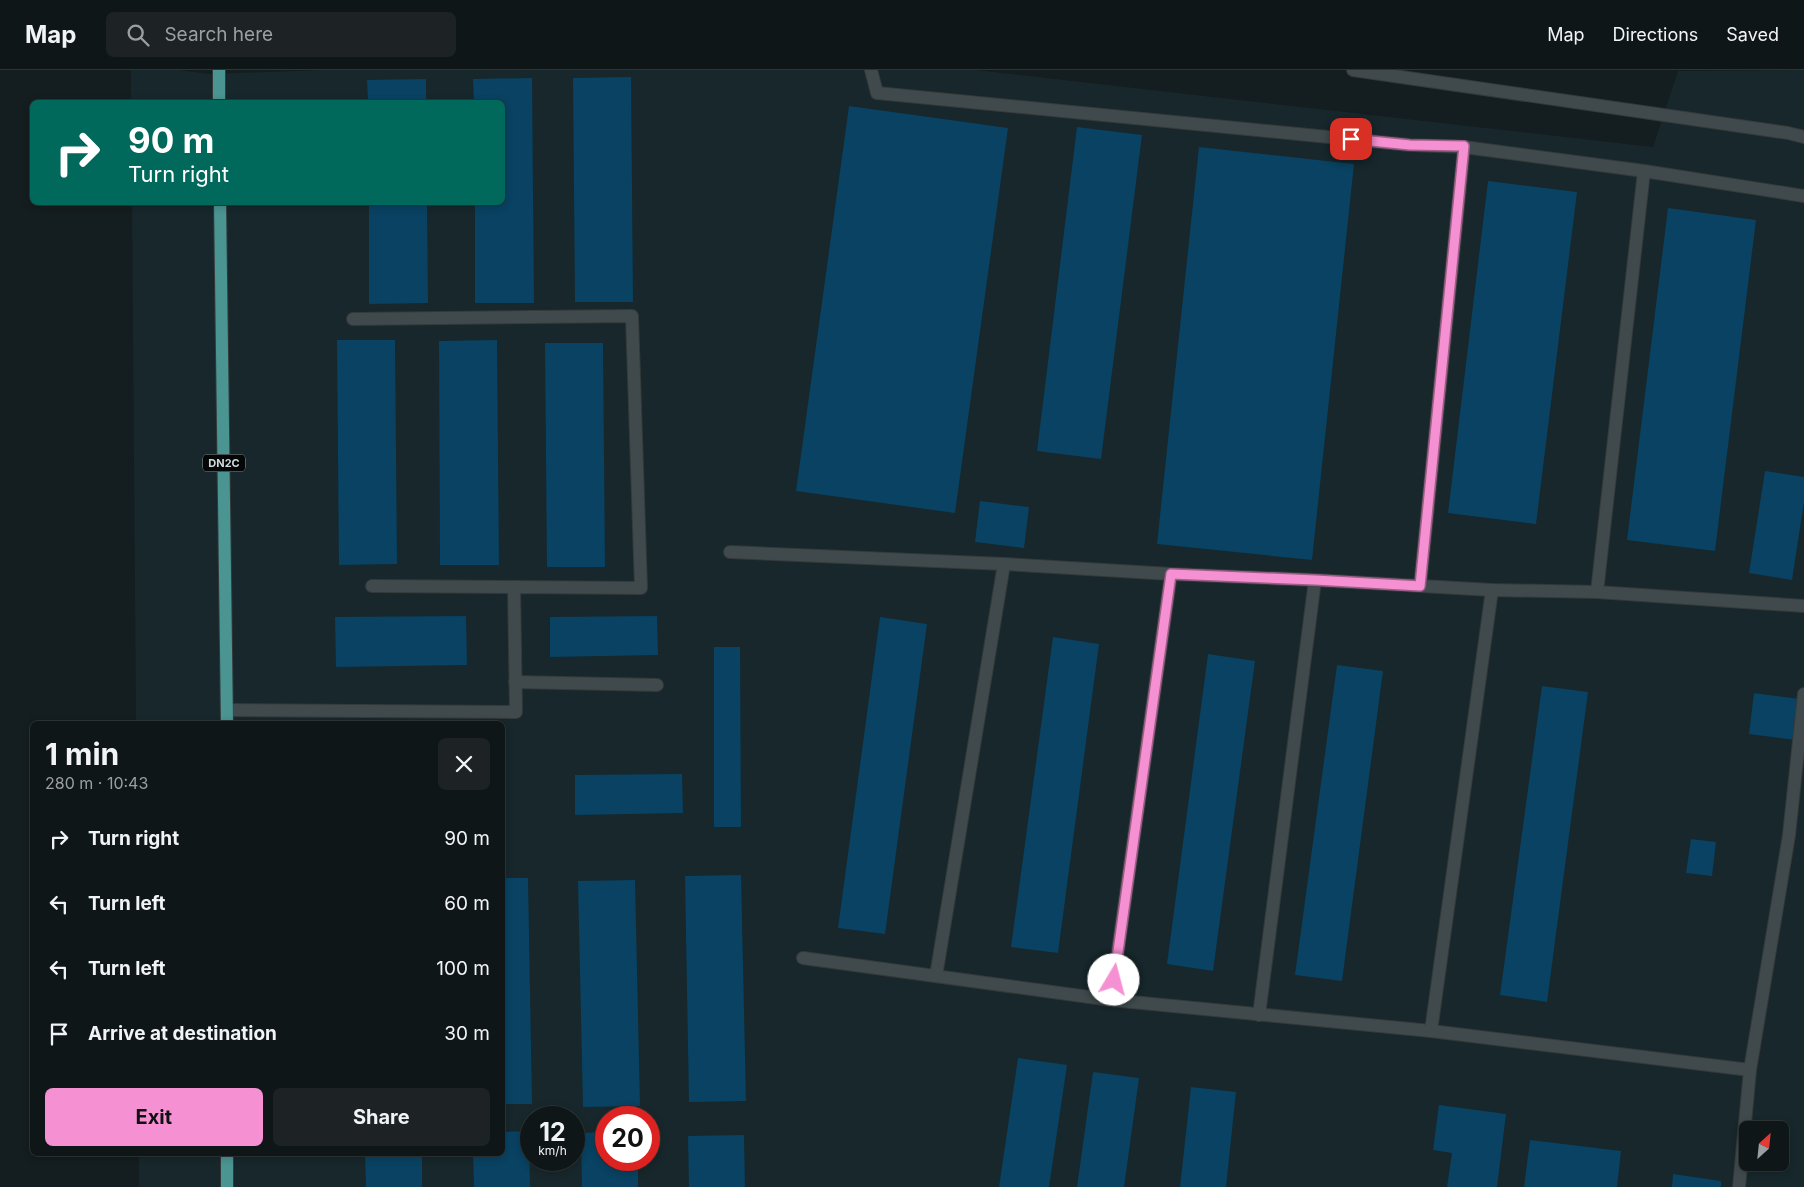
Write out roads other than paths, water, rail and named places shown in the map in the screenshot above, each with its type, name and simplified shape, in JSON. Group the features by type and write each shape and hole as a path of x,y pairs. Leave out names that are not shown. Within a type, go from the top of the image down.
{"main road":[{"path":"218,70 219,100"},
{"name":"DN2C","path":"220,205 227,721"},
{"path":"227,1156 227,1187"}],"lane":[{"path":"871,70 877,92 1410,145 1464,146 1804,196"},
{"path":"1353,70 1788,133 1804,137"},
{"path":"1420,586 1464,146"},
{"path":"1597,592 1644,171"},
{"path":"353,319 632,316 638,551 641,588 372,586"},
{"path":"730,552 1004,564 1492,590 1597,592 1804,606"},
{"path":"936,976 1004,564"},
{"path":"1111,1000 1171,574"},
{"path":"1259,1015 1315,580"},
{"path":"227,710 516,712 514,587"},
{"path":"1431,1031 1492,590"},
{"path":"515,682 656,685"},
{"path":"1739,1187 1750,1070 1789,835 1804,694"},
{"path":"803,958 1111,1000 1431,1031 1750,1070"}]}
